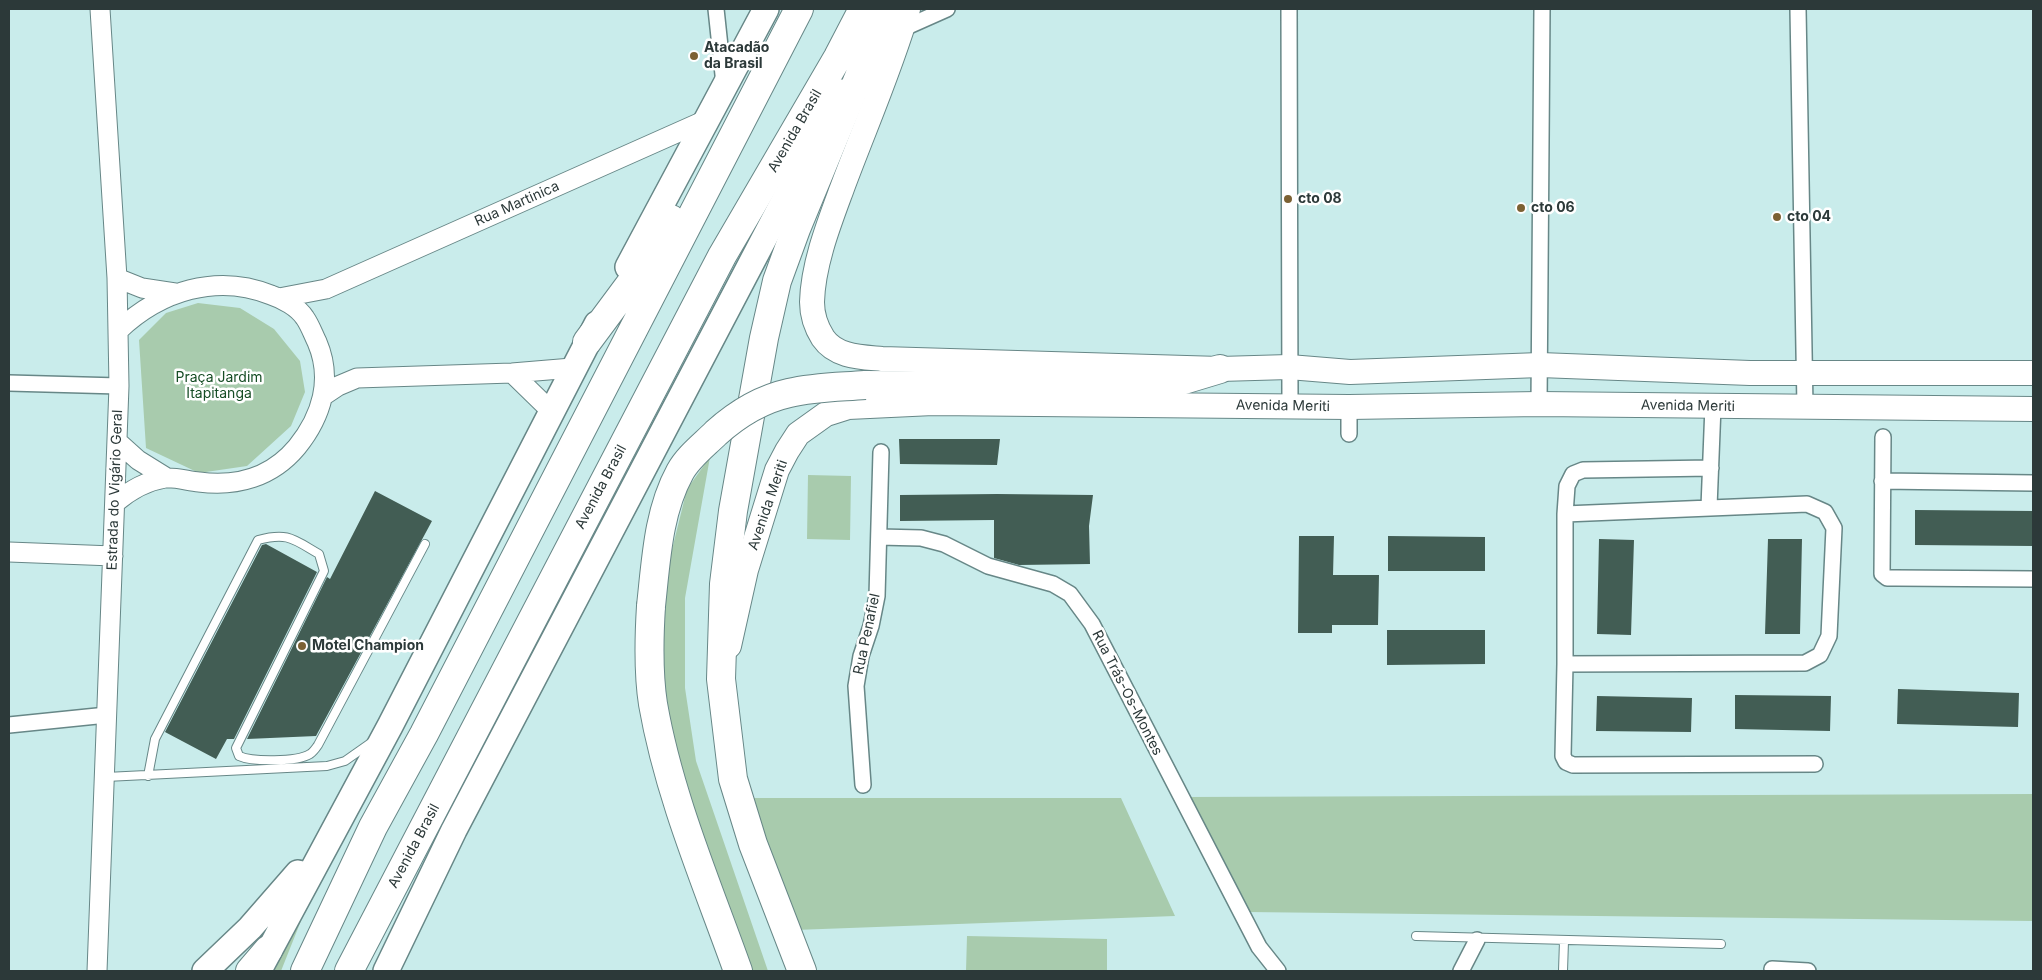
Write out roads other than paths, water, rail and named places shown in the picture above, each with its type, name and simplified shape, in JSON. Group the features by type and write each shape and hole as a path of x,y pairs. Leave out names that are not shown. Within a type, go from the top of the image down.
{"highway":[{"path":"250,971 263,961 340,821 572,368 766,9"},
{"path":"305,971 373,827 428,725 799,9"},
{"name":"Avenida Brasil","path":"349,971 722,256 864,9"},
{"path":"802,971 753,844 733,778 721,679 724,584 733,511 764,338 777,281 796,229 895,14"},
{"name":"Avenida Brasil","path":"386,971 454,830 895,14"},
{"path":"587,342 639,272 740,106 777,51"},
{"path":"738,971 666,764 653,703 649,649 651,606 659,538 667,504 680,471 694,454 729,422 766,400 807,390 865,385 1134,387 1167,385 1220,369"},
{"path":"205,971 281,894 340,821"}],"main road":[{"path":"895,14 831,217 819,259 812,302 815,322 824,339 834,349 846,354 882,359 1220,369 1289,367 1350,372 1540,364 1750,374 2033,372"},
{"name":"Avenida Meriti","path":"721,679 746,570 777,470 798,434 826,414 848,407 933,403 1349,407 1539,404 2033,409"}],"street":[{"name":"Estrada do Vigário Geral","path":"96,971 119,386 117,278 100,9"},
{"path":"716,9 725,87"},
{"path":"895,14 947,9"},
{"path":"1289,9 1290,406"},
{"path":"1539,404 1542,9"},
{"path":"1798,9 1802,373 1805,406"},
{"name":"Rua Martinica","path":"279,298 326,289 708,119"},
{"path":"117,278 142,288 176,293"},
{"path":"115,503 138,487 167,478 230,484 258,477 279,463 298,446 315,418 326,382 324,360 305,318 279,298 251,288 230,284 212,285 176,293 140,311 118,330"},
{"path":"305,318 326,289"},
{"path":"324,360 357,378"},
{"path":"323,396 338,386 357,378 512,373 572,368"},
{"path":"512,373 551,410"},
{"path":"9,383 119,386"},
{"path":"1709,507 1713,406"},
{"path":"1349,407 1349,434"},
{"path":"1883,437 1882,574 1887,578 2033,578"},
{"path":"118,442 138,460 167,478"},
{"name":"Rua Penafiel","path":"863,785 856,686 860,656 871,626 877,596 881,452"},
{"path":"1711,468 1583,470 1573,474 1567,486 1565,514 1566,664 1563,756 1566,762 1573,765 1815,764"},
{"path":"1882,481 2033,483"},
{"path":"1565,514 1807,504 1826,512 1834,528 1829,636 1820,655 1805,663 1566,664"},
{"name":"Rua Trás-Os-Montes","path":"879,537 921,538 944,544 988,566 1054,584 1070,594 1092,624 1259,947 1278,971"},
{"path":"9,552 113,556"},
{"path":"9,725 107,715"},
{"path":"1461,971 1477,940"},
{"path":"1772,969 1808,971"}],"lane":[{"path":"148,776 155,739 258,540 275,535 287,536 319,554 324,571 236,748 239,756 249,760 301,757 311,753 318,745 425,544"},
{"path":"105,777 334,765 353,756 390,726"},
{"path":"1416,936 1477,940 1721,944"},
{"path":"1563,971 1564,941"}],"place":[{"name":"Atacadão da Brasil","path":"694,56"},
{"name":"cto 08","path":"1288,199"},
{"name":"cto 06","path":"1521,208"},
{"name":"cto 04","path":"1777,217"},
{"name":"Motel Champion","path":"302,646"}],"park label":[{"name":"Praça Jardim Itapitanga","path":"219,386"}]}
